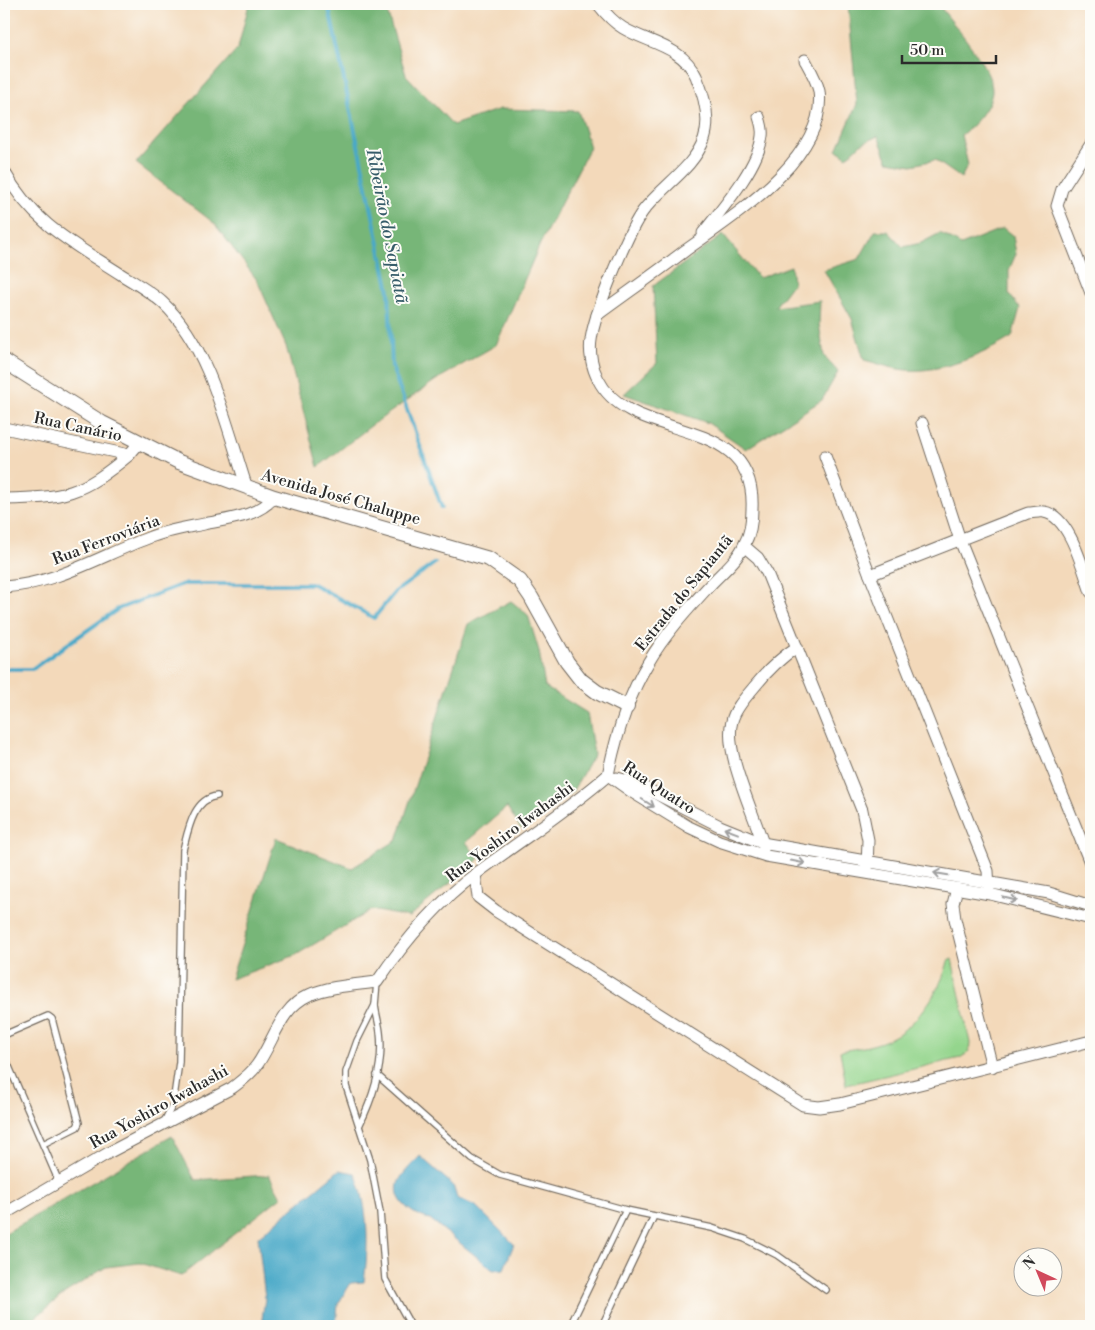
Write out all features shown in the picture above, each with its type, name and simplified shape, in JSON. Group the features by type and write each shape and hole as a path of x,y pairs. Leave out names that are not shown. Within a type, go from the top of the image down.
{"street":[{"name":"Estrada do Sapiantã","path":"598,4 622,28 665,47 686,61 695,75 706,106 707,126 704,140 696,156 654,198 632,228 597,315 590,340 592,361 598,380 614,400 629,410 714,441 744,464 751,485 752,510 744,546 678,623 648,662 627,706 616,736 608,775"},
{"path":"597,315 759,198 803,149 812,130 818,108 819,90 806,60"},
{"path":"695,244 737,190 756,155 762,137 759,117"},
{"path":"1091,144 1062,189 1057,206 1091,293"},
{"path":"4,171 16,194 40,219 65,239 162,302 182,325 198,351 214,387 247,488"},
{"name":"Avenida José Chaluppe","path":"4,361 102,422 139,443 179,462 274,497 489,559 520,581 567,662 581,680 597,692 627,706"},
{"path":"922,423 960,540 1091,865"},
{"name":"Rua Canário","path":"4,428 129,454 139,443"},
{"path":"4,499 38,500 70,493 89,485 129,454"},
{"path":"825,456 870,576 988,871 990,888"},
{"name":"Rua Ferroviária","path":"4,587 25,586 62,575 165,532 253,513 268,504 274,497"},
{"path":"870,576 1028,513 1045,512 1058,520 1068,533 1091,592"},
{"path":"744,546 758,558 767,573 862,810 868,840 867,868"},
{"path":"766,856 732,752 732,721 742,702 767,671 779,658 798,647"},
{"name":"Rua Quatro","path":"608,775 689,827 719,841 766,856 867,868 990,888 1049,893 1091,906"},
{"name":"Rua Quatro","path":"608,775 633,782 720,826 762,843 957,888 990,888 1091,919"},
{"name":"Rua Yoshiro Iwahashi","path":"4,1214 163,1124 232,1088 248,1076 258,1064 280,1022 294,1006 309,995 333,988 377,982 414,933 475,874 570,806 608,775"},
{"path":"475,874 478,897 496,911 803,1105 840,1104 1091,1041"},
{"path":"957,888 952,904 992,1067"}],"lane":[{"path":"163,1124 173,1104 179,1062 183,850 189,824 197,808 210,797 217,796"},
{"path":"359,1126 370,1102 381,1052 380,1032 375,1005 377,982"},
{"path":"375,1005 357,1041 346,1072 346,1086 370,1160 380,1212 385,1279 411,1326"},
{"path":"4,1035 48,1016 52,1019 79,1123 77,1127 43,1144"},
{"path":"4,1056 59,1182"},
{"path":"377,1075 472,1159 500,1175 626,1210 712,1228 745,1239 778,1255 826,1290"},
{"path":"570,1326 626,1210"},
{"path":"602,1326 654,1216"}],"green space":[{"path":"249,4 373,4 386,8 406,75 453,125 500,109 578,111 590,147 540,244 496,345 436,380 372,425 318,467 286,346 257,280 214,223 136,163 238,48"},
{"path":"848,4 938,4 979,59 991,82 992,92 984,111 976,122 961,135 968,165 961,178 935,160 912,165 888,161 878,136 861,144 847,157 837,150 857,104"},
{"path":"1003,228 1013,236 1016,254 1009,270 1009,294 1020,308 1012,337 975,356 933,369 901,369 864,360 852,319 824,270 859,259 875,231 888,231 903,247 921,243 940,233 961,245"},
{"path":"723,235 759,278 791,266 793,283 775,307 820,301 819,324 824,356 838,372 822,400 746,449 708,423 624,394 657,363 653,286"},
{"path":"511,601 528,615 539,651 545,687 587,713 594,754 572,792 521,829 507,807 466,842 479,859 409,917 371,910 296,955 231,979 276,838 352,868 397,840 468,624"},
{"path":"952,959 970,1043 969,1052 960,1058 846,1085 840,1051 880,1043 902,1031 928,1004 935,993 948,961"},
{"path":"172,1136 195,1180 269,1175 281,1197 181,1276 140,1263 106,1267 65,1293 25,1326 4,1326 4,1234"}],"water":[{"path":"420,1156 453,1185 457,1198 476,1206 514,1244 504,1269 493,1270 430,1219 411,1211 401,1201 397,1188 399,1181"},
{"path":"339,1170 355,1173 363,1199 367,1226 364,1282 351,1283 338,1304 336,1326 261,1326 265,1298 258,1237"}],"waterway":[{"name":"Ribeirão do Sapiatã","path":"328,4 389,291 392,367 442,508"},
{"path":"4,669 32,669 118,609 183,584 313,584 374,618 395,592 435,563"}]}
